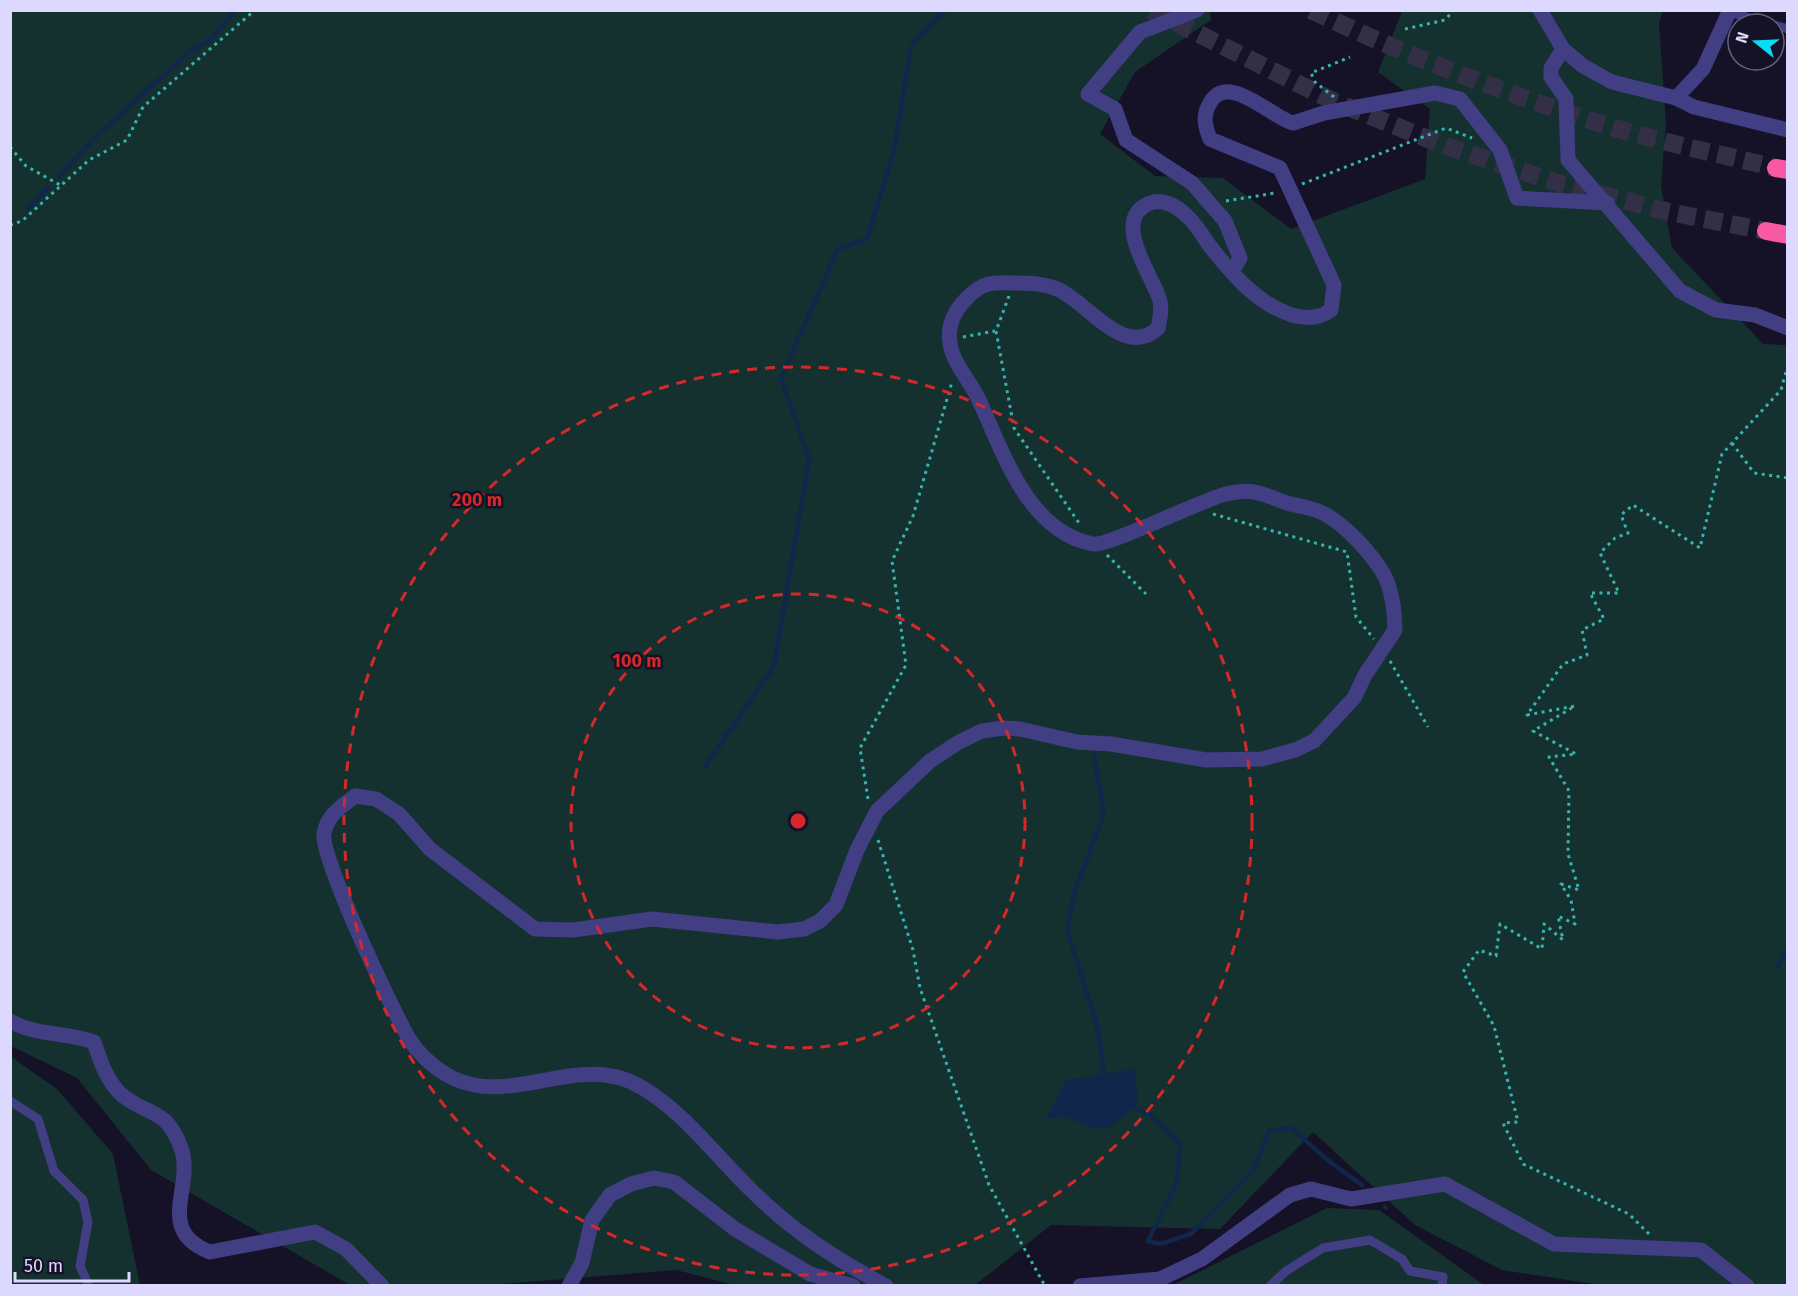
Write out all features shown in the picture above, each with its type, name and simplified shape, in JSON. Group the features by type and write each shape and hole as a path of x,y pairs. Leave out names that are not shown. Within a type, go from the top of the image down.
{"highway":[{"path":"1766,231 1788,235"}],"street":[{"path":"1197,10 1140,32 1088,94 1114,109 1126,140 1191,183 1225,221 1240,258 1232,272"},
{"path":"1540,10 1563,49 1583,66 1612,82 1676,98 1694,107 1788,130"},
{"path":"1676,98 1703,69 1730,11"},
{"path":"1563,49 1551,68 1551,77 1566,99 1569,160 1680,291 1716,310 1755,315 1788,328"},
{"path":"886,1286 809,1242 751,1191 681,1118 641,1087 618,1077 593,1072 488,1088 455,1079 430,1064 409,1039 370,961 329,861 323,835 331,814 355,796 376,799 399,814 430,849 535,929 573,930 652,919 778,932 804,929 820,921 836,905 856,850 877,811 930,760 982,731 1003,728 1020,729 1077,742 1111,744 1206,760 1262,759 1295,750 1314,741 1354,698 1365,675 1395,630 1389,584 1379,563 1343,526 1319,511 1249,489 1223,494 1096,545 1073,538 1047,522 1006,466 978,399 950,346 954,313 968,296 992,280 1025,282 1058,289 1122,334 1134,339 1149,336 1158,328 1160,303 1137,251 1133,234 1139,212 1143,207 1157,201 1166,202 1188,216 1232,272 1264,302 1283,312 1305,318 1325,314 1331,310 1335,294 1334,285 1280,168 1210,139 1204,123 1213,99 1230,91 1241,94 1293,123 1301,118 1348,108 1435,93 1460,99 1500,150 1517,198 1607,203"},
{"path":"10,1021 24,1029 79,1036 94,1042 105,1072 121,1095 161,1115 174,1130 182,1151 184,1169 177,1215 191,1241 200,1248 210,1252 315,1232 346,1249 382,1286"},
{"path":"569,1286 582,1263 592,1221 610,1195 631,1184 654,1178 674,1182 735,1229 810,1274 853,1286"},
{"path":"1080,1286 1160,1279 1202,1259 1290,1195 1311,1189 1351,1199 1444,1185 1554,1244 1701,1250 1747,1286"}],"lane":[{"path":"10,1101 38,1119 54,1171 83,1200 88,1222 80,1266 89,1286"},
{"path":"1270,1286 1286,1271 1323,1248 1371,1240 1402,1259 1410,1271 1443,1277 1442,1286"}],"path":[{"path":"10,225 21,221 89,160 127,140 143,107 255,10"},
{"path":"1405,29 1445,20 1454,10"},
{"path":"1348,108 1315,82 1311,73 1350,57"},
{"path":"1209,203 1262,197 1446,128 1500,150"},
{"path":"10,147 26,166 60,185"},
{"path":"1014,283 996,331 1014,428 1062,503 1096,545 1146,594"},
{"path":"950,339 996,331"},
{"path":"958,362 913,516 892,561 906,665 860,748 872,821 913,950 920,988 989,1185 1045,1286"},
{"path":"1663,1248 1629,1214 1523,1164 1503,1123 1518,1122 1494,1026 1463,972 1479,950 1496,956 1500,924 1542,949 1544,924 1563,940 1558,916 1575,924 1571,900 1561,884 1579,890 1568,854 1569,791 1549,758 1576,754 1533,731 1575,706 1527,716 1563,664 1587,655 1582,630 1604,620 1590,593 1619,593 1600,553 1615,538 1628,533 1621,515 1633,505 1701,548 1722,454 1781,390 1788,364"},
{"path":"1732,443 1754,473 1788,478"},
{"path":"1191,507 1347,552 1356,616 1403,680 1428,727"}],"green space":[{"path":"10,11 1210,11 1211,20 1135,72 1100,134 1155,176 1223,178 1291,229 1425,179 1430,109 1378,72 1402,11 1663,11 1659,23 1666,124 1661,186 1672,248 1763,344 1787,345 1787,1285 1600,1285 1502,1270 1415,1225 1313,1132 1220,1229 1051,1225 974,1286 738,1286 676,1270 488,1285 350,1285 151,1170 77,1078 11,1046"},
{"path":"10,1056 57,1089 113,1154 140,1285 11,1285"},
{"path":"1327,1208 1379,1210 1484,1285 1171,1286"}],"water":[{"path":"1135,1069 1138,1102 1134,1108 1108,1128 1096,1129 1062,1116 1046,1119 1066,1080"}],"waterway":[{"path":"59,176 99,134 189,52 211,39 236,10"},
{"path":"704,768 774,666 809,459 781,378 838,249 867,239 894,151 911,46 945,10"},
{"path":"29,208 48,188"},
{"path":"1094,755 1104,814 1074,893 1067,930 1097,1025 1106,1077"},
{"path":"1778,966 1788,947"},
{"path":"1132,1106 1150,1115 1180,1145 1177,1182 1148,1241 1160,1244 1191,1234 1254,1169 1269,1131 1291,1128 1330,1162 1362,1185"}],"tunnel":[{"path":"1151,10 1335,102 1446,146 1561,184 1669,212 1766,231"},
{"path":"1311,10 1421,58 1570,114 1650,138 1776,168"}]}
